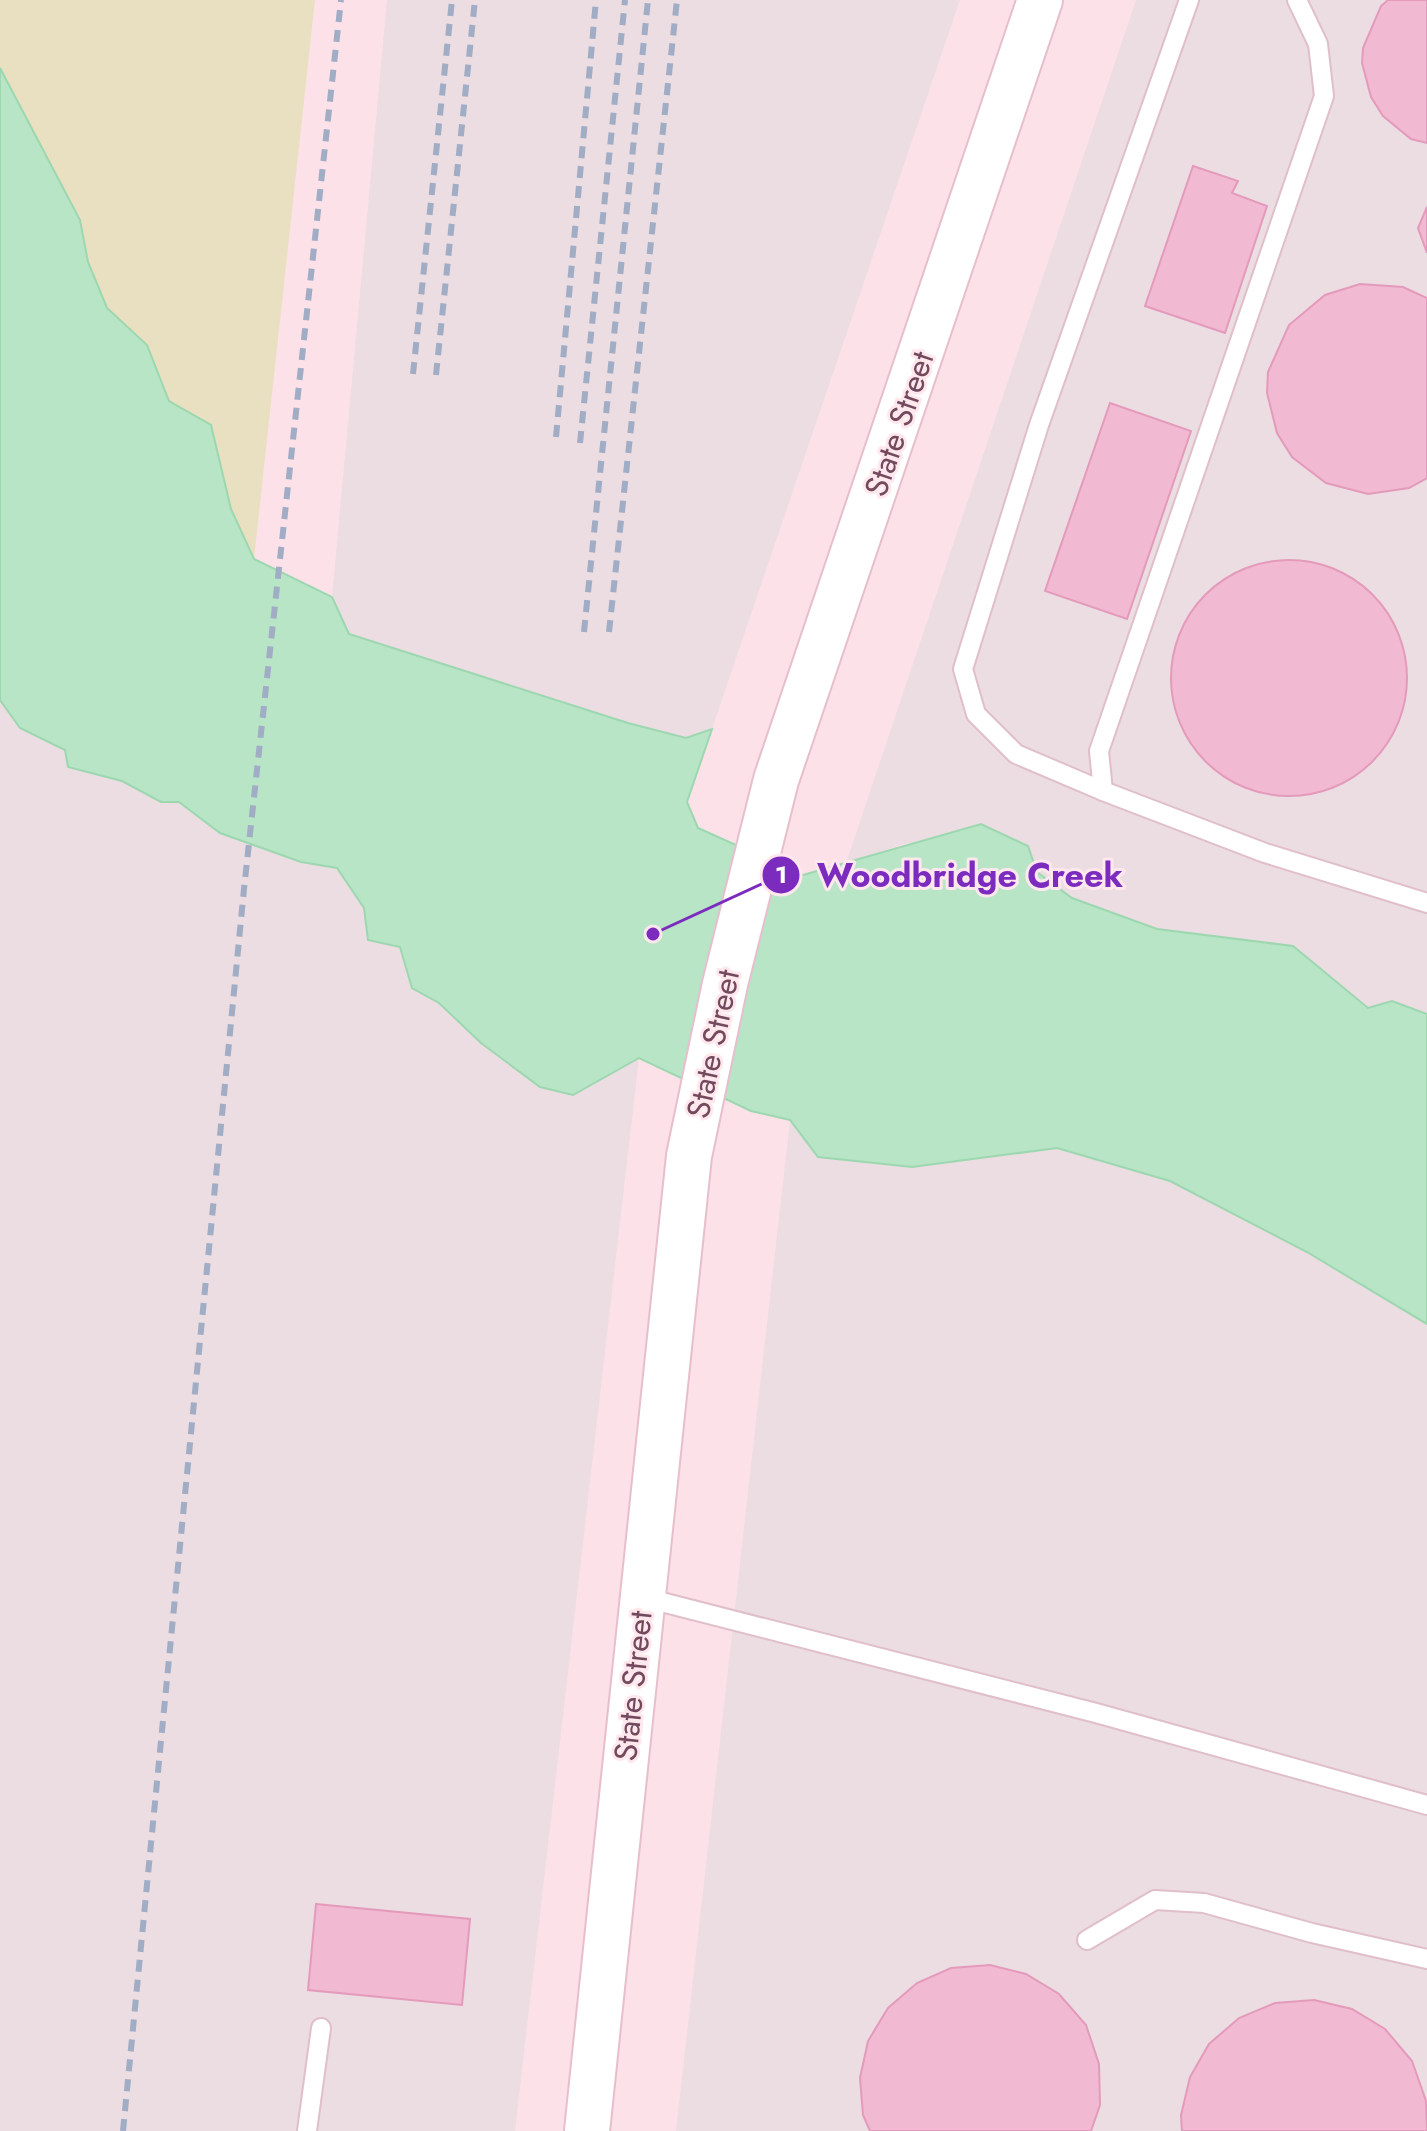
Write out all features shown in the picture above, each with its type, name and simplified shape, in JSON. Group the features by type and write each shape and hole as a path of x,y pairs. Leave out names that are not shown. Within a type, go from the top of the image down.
{"street":[{"name":"State Street","path":"587,2131 689,1156 725,984 776,780 1040,0"}],"lane":[{"path":"1189,0 1039,425 963,669 976,714 1016,754 1265,853 1427,903"},
{"path":"1103,791 1099,751 1324,96 1318,44 1297,0"},
{"path":"642,1597 1096,1713 1427,1805"},
{"path":"1087,1940 1155,1900 1204,1903 1312,1933 1427,1959"},
{"path":"307,2131 321,2028"}],"shaded area":[{"path":"0,0 315,0 254,559 231,509 211,425 169,401 147,345 107,308 88,262 80,220 0,68"},
{"path":"387,0 960,0 712,729 686,738 628,723 349,634 332,597"},
{"path":"1136,0 1427,0 1427,1014 1392,1001 1368,1009 1293,946 1157,929 1072,898 1037,872 1028,846 907,843 846,863"},
{"path":"0,68 80,220 88,262 107,308 147,345 169,401 211,425 231,509 254,559 332,597 349,634 628,723 686,738 712,729 687,802 698,828 803,875 981,824 1028,846 1037,872 1072,898 1157,929 1293,946 1368,1008 1392,1001 1427,1014 1427,1324 1307,1252 1170,1181 1057,1148 912,1167 818,1157 790,1120 751,1111 639,1058 573,1095 540,1087 481,1043 439,1003 412,988 400,947 368,940 364,908 337,868 301,862 220,833 179,802 161,802 122,781 68,767 65,750 20,728 0,700"},
{"path":"0,700 20,728 65,750 68,767 122,781 161,802 179,801 220,833 301,862 337,868 364,908 368,940 400,947 412,988 439,1003 481,1043 509,1061 573,1095 639,1058 515,2131 0,2131"},
{"path":"790,1120 819,1157 912,1167 1057,1148 1170,1181 1307,1252 1427,1324 1427,2131 676,2131"}],"building":[{"path":"1388,0 1427,0 1427,143 1411,139 1383,116 1371,97 1362,63 1363,48 1381,6"},
{"path":"1193,166 1238,181 1232,193 1267,206 1225,333 1145,306"},
{"path":"1427,207 1427,253 1418,228"},
{"path":"1360,284 1403,287 1427,298 1427,478 1409,488 1368,494 1326,483 1292,457 1277,433 1267,393 1268,372 1289,325 1325,295"},
{"path":"1110,403 1191,431 1127,619 1045,591"},
{"path":"1289,560 1312,562 1334,569 1373,594 1398,633 1405,655 1405,701 1398,723 1373,762 1334,787 1312,794 1289,796 1266,794 1244,787 1205,762 1180,723 1173,701 1171,678 1173,655 1180,633 1205,594 1244,569 1266,562"},
{"path":"316,1904 470,1919 462,2005 308,1990"},
{"path":"990,1965 1026,1974 1059,1994 1086,2025 1099,2064 1100,2105 1091,2131 870,2131 863,2115 860,2078 868,2041 888,2008 917,1983 951,1968"},
{"path":"1314,2000 1352,2009 1385,2029 1412,2061 1426,2101 1427,2131 1182,2131 1181,2115 1190,2077 1209,2044 1239,2018 1275,2003"}],"railway":[{"path":"123,2131 244,889 341,0"},
{"path":"413,374 452,0"},
{"path":"436,375 475,0"},
{"path":"556,437 596,0"},
{"path":"580,443 625,0"},
{"path":"584,632 648,0"},
{"path":"609,632 677,0"}],"place":[{"name":"Woodbridge Creek","path":"653,934"}]}
